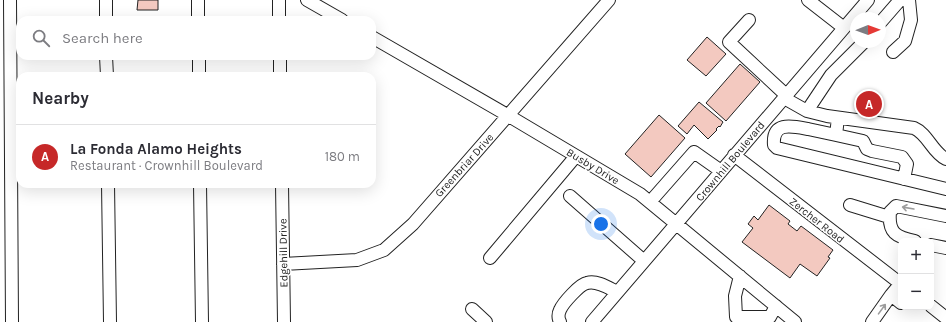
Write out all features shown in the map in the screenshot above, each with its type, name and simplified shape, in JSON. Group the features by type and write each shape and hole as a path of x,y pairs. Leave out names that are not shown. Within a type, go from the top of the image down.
{"street":[{"path":"10,0 12,322"},
{"path":"106,0 106,16"},
{"path":"198,0 198,16"},
{"path":"279,0 279,16"},
{"path":"307,0 335,16"},
{"name":"Greenbriar Drive","path":"283,264 357,260 384,250 413,224 609,0"},
{"name":"Crownhill Boulevard","path":"593,321 868,0"},
{"path":"886,16 900,0"},
{"path":"893,52 905,41 911,20 909,0"},
{"path":"814,2 844,28"},
{"path":"749,20 729,42 785,96 807,110 827,116 920,130 940,156 946,159"},
{"name":"Busby Drive","path":"376,39 640,194 776,306 790,320"},
{"path":"807,110 831,75 858,48"},
{"path":"106,60 107,72"},
{"path":"199,60 199,72"},
{"path":"280,60 280,72"},
{"path":"836,135 838,118"},
{"path":"904,179 907,164 902,158 867,149 863,141 790,126 781,127 775,133 774,145 776,148 904,179 946,189"},
{"path":"650,202 694,152 721,171"},
{"name":"Zercher Road","path":"734,155 898,282"},
{"path":"490,258 576,156"},
{"path":"108,188 110,322"},
{"path":"200,188 202,322"},
{"name":"Edgehill Drive","path":"282,188 284,322"},
{"path":"570,196 644,261"},
{"path":"850,205 890,217"},
{"path":"904,238 897,236 891,229 890,212 896,206 946,216"},
{"path":"934,246 946,248"},
{"path":"740,276 735,296 736,317 770,317 776,306"},
{"path":"560,322 558,318 559,310 580,288 587,283 597,283 617,292"},
{"path":"872,322 898,287"},
{"path":"891,295 898,301"},
{"path":"934,308 946,318"},
{"path":"472,309 486,322"}],"building":[{"path":"138,0 158,0 158,10 137,10"},
{"path":"707,37 726,54 706,76 687,60"},
{"path":"740,64 760,82 726,121 706,103"},
{"path":"699,102 723,122 708,139 694,125 687,134 678,126"},
{"path":"659,115 685,138 651,177 625,154"},
{"path":"769,205 790,221 788,224 797,231 801,226 833,250 828,257 830,258 817,276 800,264 790,278 742,242 753,228 748,224 754,216 758,220"}],"place":[{"name":"La Fonda Alamo Heights","path":"869,104"}]}
